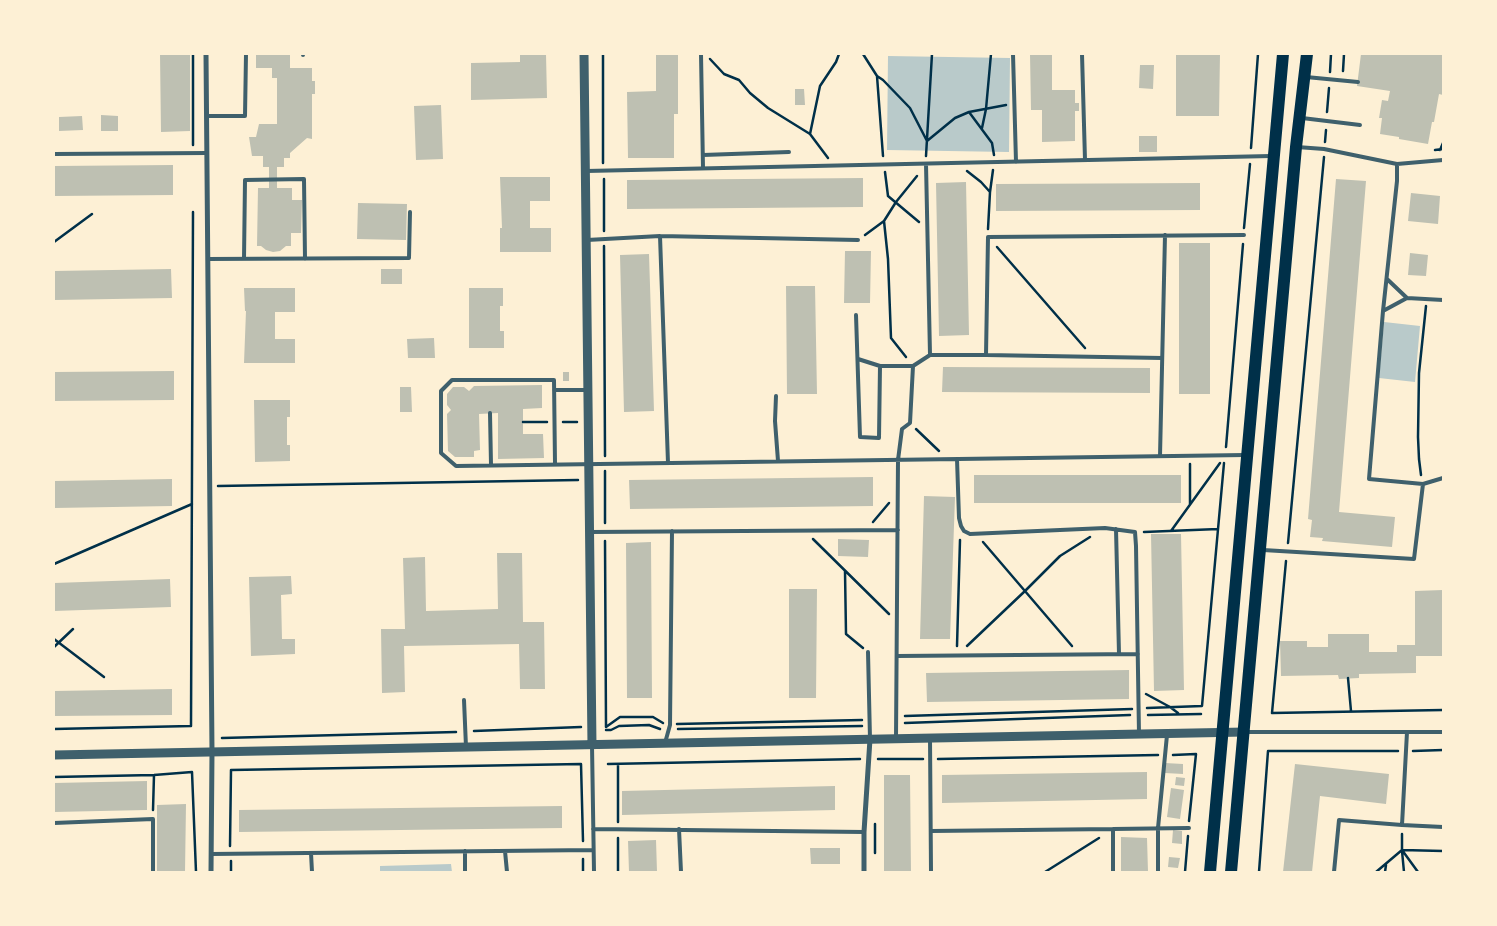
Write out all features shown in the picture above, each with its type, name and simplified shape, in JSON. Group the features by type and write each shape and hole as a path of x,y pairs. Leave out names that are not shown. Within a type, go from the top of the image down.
{"main road":[{"path":"1210,872 1284,54"},
{"path":"1231,872 1296,147 1307,54"}],"street":[{"path":"206,54 212,752 211,872"},
{"path":"584,54 592,744"},
{"path":"54,755 1244,732"},
{"path":"864,872 864,832 870,739"}],"lane":[{"path":"207,116 245,116 246,54"},
{"path":"703,54 703,168"},
{"path":"1013,54 1016,162"},
{"path":"1082,54 1085,160"},
{"path":"1304,77 1358,82"},
{"path":"1299,118 1360,125"},
{"path":"1296,147 1324,150 1397,164 1443,160"},
{"path":"703,155 789,152"},
{"path":"54,154 207,153"},
{"path":"586,171 1274,156"},
{"path":"926,164 930,355"},
{"path":"1397,164 1397,181 1383,311 1369,479 1423,484 1443,478"},
{"path":"244,259 245,180 304,179 305,258"},
{"path":"208,259 410,258 410,212"},
{"path":"1160,456 1165,235"},
{"path":"986,355 988,237 1244,235"},
{"path":"660,236 668,463"},
{"path":"587,240 660,236 858,240"},
{"path":"1387,279 1407,298"},
{"path":"1383,311 1407,298 1443,300"},
{"path":"856,314 860,437 879,438 880,366"},
{"path":"858,359 880,366 913,366 930,355 1162,358"},
{"path":"896,738 898,460 902,429 910,423 913,366"},
{"path":"555,464 554,380 452,380 441,391 441,453 456,466 1248,455"},
{"path":"489,380 489,386"},
{"path":"554,390 588,390"},
{"path":"776,396 775,421 778,461"},
{"path":"490,413 491,465"},
{"path":"957,459 959,518 964,531 970,534 1105,528 1135,532 1139,734"},
{"path":"1261,550 1414,558 1423,484"},
{"path":"1116,529 1119,654"},
{"path":"590,532 898,530"},
{"path":"665,743 670,725 672,531"},
{"path":"868,652 870,739"},
{"path":"897,656 1138,654"},
{"path":"464,700 466,747"},
{"path":"1244,732 1443,732"},
{"path":"1402,825 1407,732"},
{"path":"1158,872 1158,828 1168,733"},
{"path":"930,738 931,872"},
{"path":"592,744 594,872"},
{"path":"54,824 153,819 153,872"},
{"path":"1334,872 1339,820 1443,826"},
{"path":"931,831 1189,828"},
{"path":"594,829 864,832"},
{"path":"679,829 681,872"},
{"path":"1113,830 1113,872"},
{"path":"211,854 594,850"},
{"path":"465,851 465,872"},
{"path":"505,851 507,872"},
{"path":"311,853 312,872"}],"path":[{"path":"193,54 193,154"},
{"path":"603,54 606,727"},
{"path":"703,54 724,74 739,80 750,93 768,108 810,134 833,166"},
{"path":"810,134 820,86 836,62 839,54"},
{"path":"863,54 877,76 910,108 927,142"},
{"path":"858,240 884,221 896,202 926,164 932,54"},
{"path":"982,128 986,109 990,54"},
{"path":"1202,706 1244,235 1258,54"},
{"path":"1331,54 1327,121 1272,712 1443,710"},
{"path":"1343,80 1344,54"},
{"path":"877,76 888,196 928,229"},
{"path":"927,142 955,118 969,112 1015,104"},
{"path":"969,112 992,143 995,162 990,192 988,237 1092,357"},
{"path":"1440,150 1443,143"},
{"path":"956,163 981,182 990,192"},
{"path":"54,729 191,726 192,212"},
{"path":"54,242 92,214"},
{"path":"884,221 888,259 891,338 913,366"},
{"path":"1423,484 1418,437 1419,372 1427,299"},
{"path":"910,423 947,459"},
{"path":"1171,531 1225,455"},
{"path":"1190,456 1190,505"},
{"path":"210,486 579,480"},
{"path":"865,530 898,492"},
{"path":"54,564 192,504"},
{"path":"956,656 961,526"},
{"path":"956,656 1060,556 1105,528"},
{"path":"1135,532 1218,529"},
{"path":"805,531 897,622"},
{"path":"976,533 1080,655"},
{"path":"845,571 846,634 868,652"},
{"path":"54,648 73,629"},
{"path":"54,639 104,678"},
{"path":"1348,678 1351,711"},
{"path":"1138,690 1179,714"},
{"path":"219,738 581,728"},
{"path":"1259,872 1268,751 1443,750"},
{"path":"608,764 1196,754 1184,872"},
{"path":"231,872 231,770 581,764 583,872"},
{"path":"618,764 618,872"},
{"path":"54,777 154,775 192,772 196,872"},
{"path":"153,819 154,775"},
{"path":"1402,825 1404,872"},
{"path":"1045,872 1113,830"},
{"path":"1402,850 1418,872"},
{"path":"1376,872 1402,850 1443,851"},
{"path":"1385,872 1386,863"}],"shaded area":[{"path":"888,56 1010,58 1009,152 887,150"},
{"path":"1384,322 1420,326 1415,382 1379,378"},
{"path":"451,864 452,872 380,872 380,866"}],"building":[{"path":"160,54 190,54 190,131 161,132"},
{"path":"256,54 290,54 290,68 312,68 312,81 315,81 315,94 312,94 312,139 307,138 290,153 290,158 284,158 284,167 277,167 277,188 292,188 292,200 302,200 301,233 291,233 291,246 286,246 280,251 273,252 257,246 258,188 269,188 269,167 263,167 263,156 252,156 249,137 256,137 259,124 277,124 277,78 272,78 272,68 256,68"},
{"path":"520,54 546,54 547,98 471,100 471,63 520,62"},
{"path":"656,54 678,54 678,114 674,114 674,158 628,158 627,92 656,91"},
{"path":"1030,54 1052,54 1052,90 1075,90 1075,103 1079,103 1079,111 1075,111 1075,141 1042,142 1042,110 1031,110"},
{"path":"1176,54 1220,54 1219,116 1176,116"},
{"path":"1361,54 1443,54 1443,95 1439,94 1428,144 1380,134 1382,118 1379,118 1382,100 1388,101 1390,91 1357,86"},
{"path":"1140,65 1154,65 1153,89 1139,88"},
{"path":"795,89 804,89 805,105 795,105"},
{"path":"441,105 443,159 416,160 414,106"},
{"path":"101,115 118,116 118,131 101,131"},
{"path":"82,116 83,130 59,131 59,117"},
{"path":"1139,136 1157,136 1157,152 1139,152"},
{"path":"173,165 173,195 54,196 54,166"},
{"path":"500,177 550,177 550,201 530,201 530,228 551,228 551,252 500,252 500,228 502,228"},
{"path":"863,178 863,207 627,209 627,180"},
{"path":"1336,179 1366,181 1339,512 1395,517 1392,547 1322,541 1323,538 1310,537 1312,520 1308,519"},
{"path":"966,182 969,335 939,336 936,183"},
{"path":"1200,183 1200,210 996,211 996,184"},
{"path":"1411,193 1440,196 1438,224 1408,221"},
{"path":"358,203 407,204 406,240 357,239"},
{"path":"1179,243 1210,243 1210,394 1179,394"},
{"path":"845,251 871,251 870,303 844,303"},
{"path":"1410,253 1428,255 1426,276 1408,275"},
{"path":"649,254 654,411 624,412 620,255"},
{"path":"171,269 172,298 54,300 54,271"},
{"path":"381,269 402,269 402,284 381,284"},
{"path":"786,286 815,286 817,394 787,394"},
{"path":"244,288 295,288 295,312 275,312 275,339 295,339 295,363 244,363 246,311"},
{"path":"469,288 503,288 503,306 500,306 500,331 504,331 504,348 469,348"},
{"path":"434,338 435,358 408,358 407,339"},
{"path":"943,367 1150,368 1150,393 942,392"},
{"path":"174,371 174,400 54,401 54,372"},
{"path":"563,372 569,372 569,381 563,381"},
{"path":"542,385 542,408 523,409 523,434 543,434 544,458 498,459 498,413 479,414 480,450 474,451 474,457 455,457 448,451 447,414 451,410 447,405 447,394 453,387 464,387 469,391 474,386"},
{"path":"400,387 411,387 412,412 400,412"},
{"path":"254,400 290,400 290,417 287,417 287,445 290,445 290,461 255,462"},
{"path":"974,475 1181,475 1181,503 974,503"},
{"path":"873,477 873,506 630,509 629,480"},
{"path":"172,479 172,506 54,508 54,481"},
{"path":"924,496 955,497 950,639 920,639"},
{"path":"1151,534 1181,534 1184,690 1154,691"},
{"path":"838,539 869,540 868,557 838,556"},
{"path":"651,542 652,698 627,698 626,543"},
{"path":"497,553 522,553 523,622 544,622 545,689 520,689 519,644 404,646 405,692 382,693 381,629 405,629 403,558 425,557 426,611 498,609"},
{"path":"291,576 292,594 281,595 282,639 295,639 295,654 251,656 249,577"},
{"path":"170,579 171,607 54,611 54,583"},
{"path":"789,589 817,589 816,698 789,698"},
{"path":"1443,590 1443,656 1416,656 1416,673 1359,674 1359,678 1339,679 1338,675 1281,676 1280,641 1307,641 1307,647 1328,647 1328,634 1369,634 1369,652 1397,652 1397,645 1415,645 1415,591"},
{"path":"1129,670 1129,699 927,702 926,673"},
{"path":"172,689 172,715 54,716 54,691"},
{"path":"1165,763 1183,764 1183,774 1165,773"},
{"path":"1295,764 1389,774 1386,804 1320,796 1312,872 1283,872"},
{"path":"1147,772 1147,799 942,803 942,775"},
{"path":"884,775 910,775 911,872 884,872"},
{"path":"1176,777 1185,778 1184,786 1175,785"},
{"path":"147,781 147,810 54,812 54,783"},
{"path":"835,786 835,810 622,815 622,791"},
{"path":"1171,788 1184,790 1180,819 1167,817"},
{"path":"186,804 185,872 157,872 157,805"},
{"path":"562,806 562,828 239,832 239,810"},
{"path":"1173,830 1182,831 1182,844 1172,843"},
{"path":"1121,837 1147,838 1148,872 1121,872"},
{"path":"656,840 657,872 629,872 628,841"},
{"path":"810,848 840,848 840,864 811,864"},
{"path":"1169,857 1180,858 1178,868 1168,867"}]}
